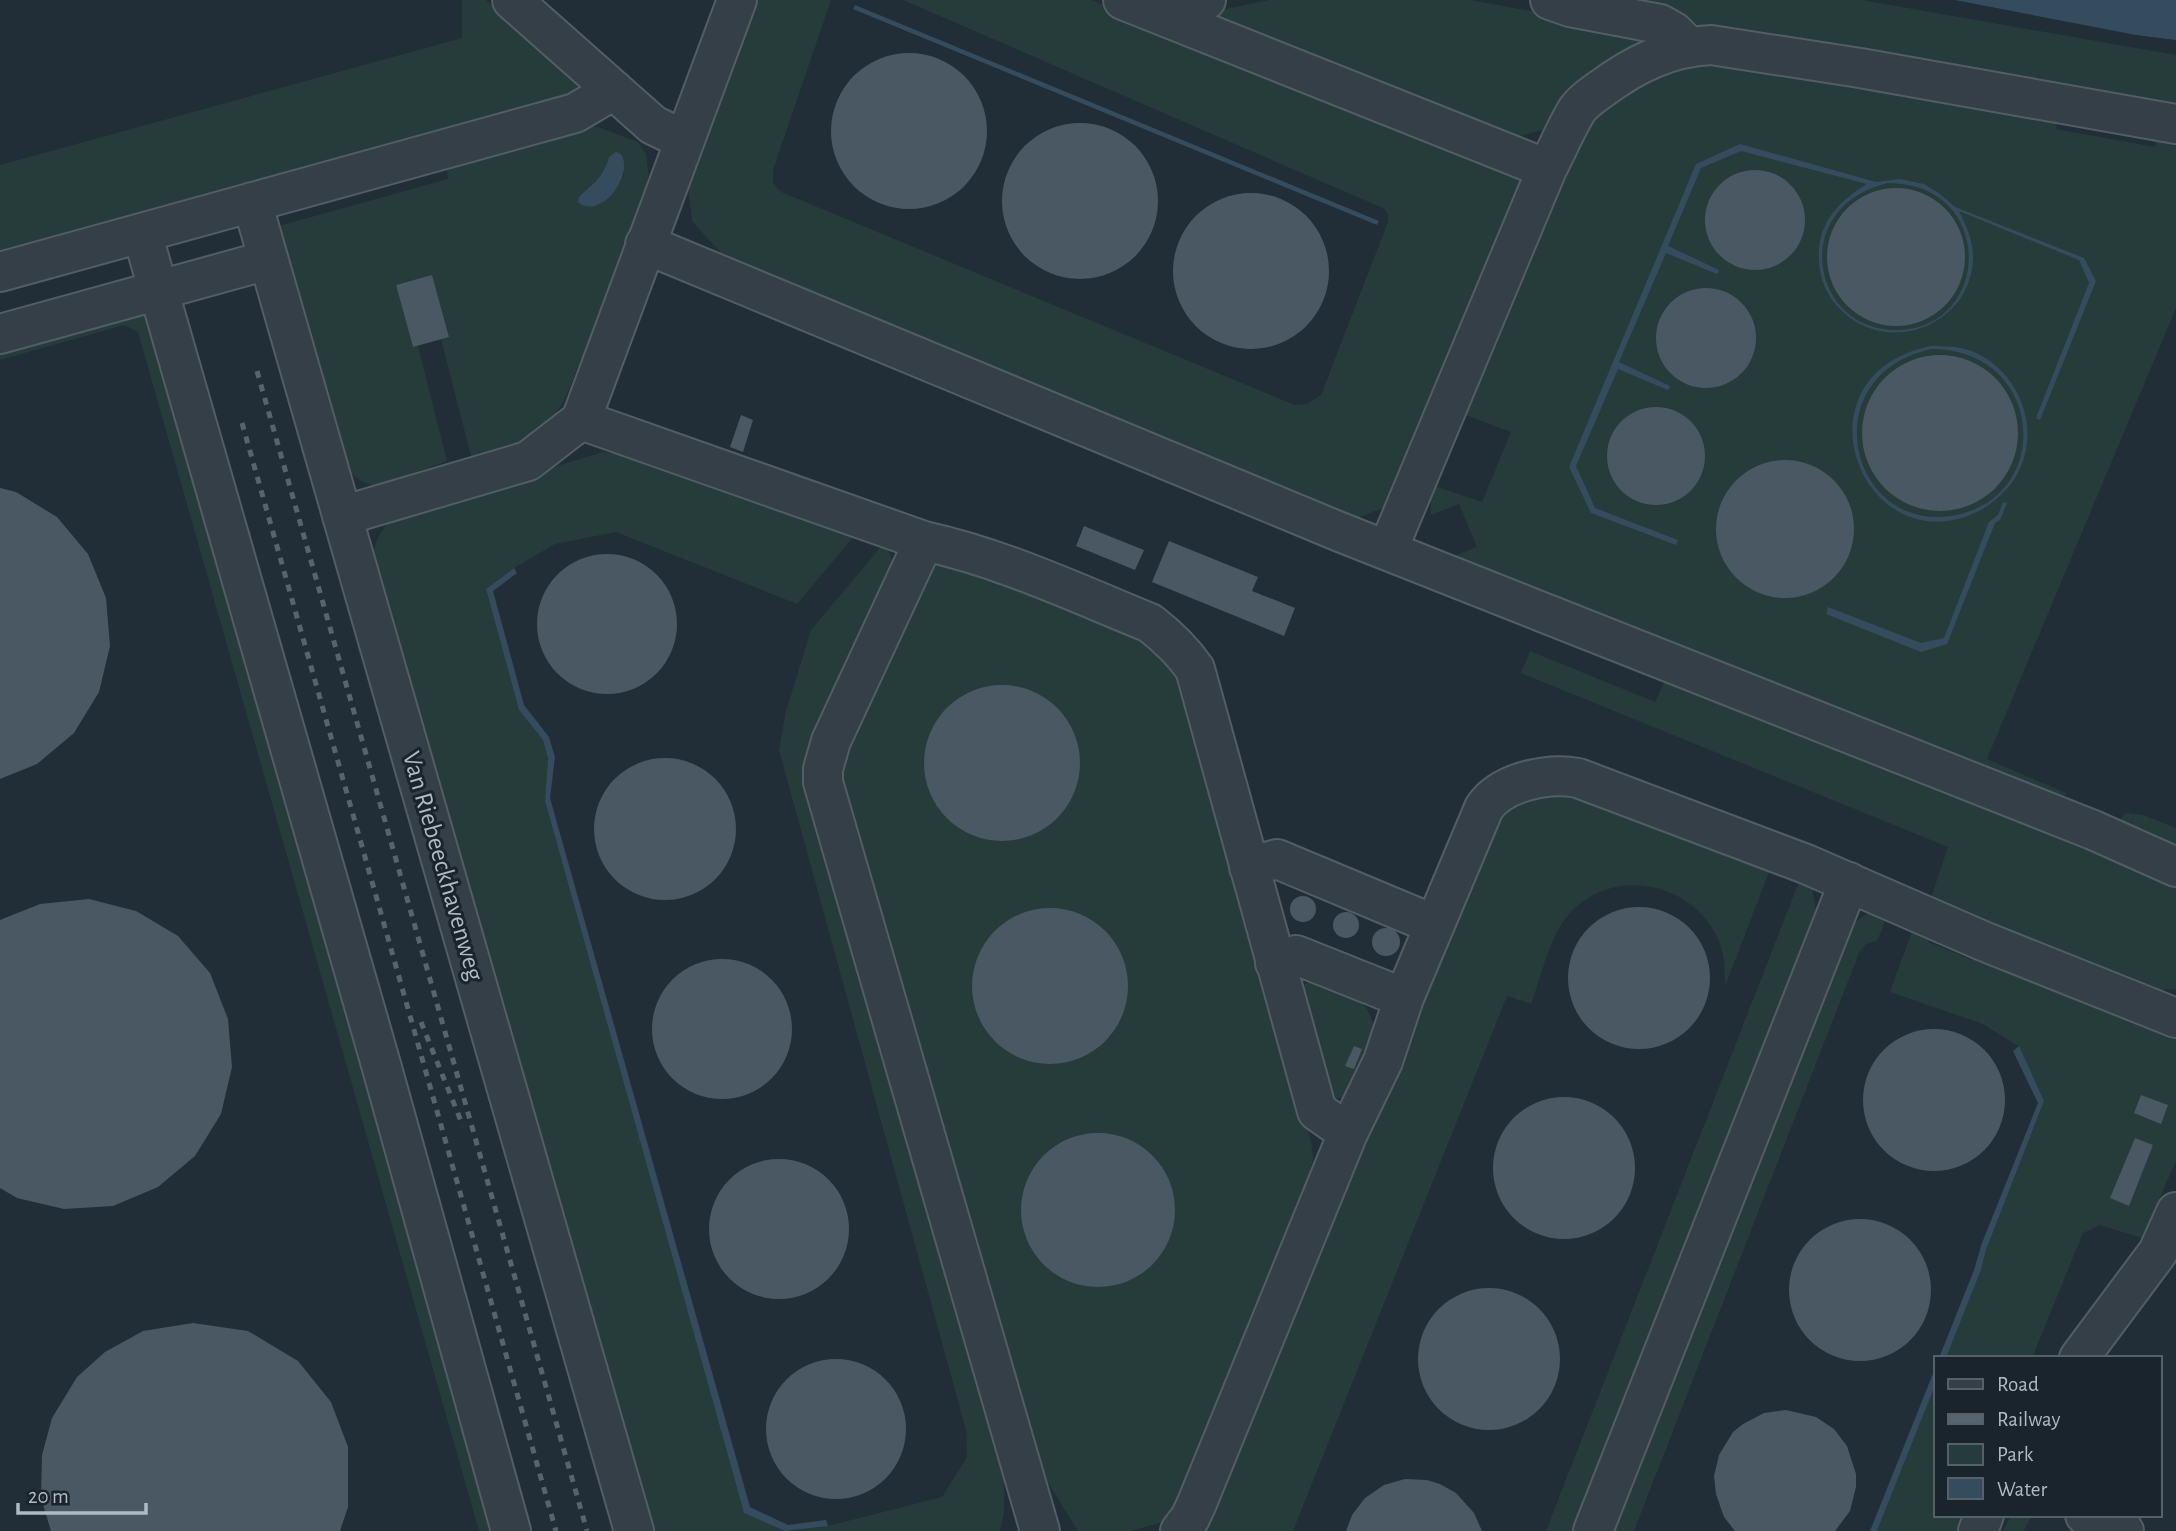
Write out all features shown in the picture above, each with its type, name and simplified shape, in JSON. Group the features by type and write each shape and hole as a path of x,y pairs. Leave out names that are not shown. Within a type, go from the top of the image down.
{"lane":[{"path":"512,0 653,125 684,140"},
{"path":"342,516 528,461 581,419 737,0"},
{"path":"1133,4 1191,4 1206,0"},
{"path":"1550,0 1570,7 1660,24 1674,32 1688,46"},
{"path":"1133,4 1548,169"},
{"path":"1388,549 1548,169 1577,110 1625,71 1667,51 1688,46 1711,45 1860,68 2176,124"},
{"path":"0,272 575,113 614,90"},
{"name":"Van Riebeeckhavenweg","path":"251,202 634,1531"},
{"path":"142,233 382,1068 511,1531"},
{"path":"645,244 1327,527 2093,830 2176,867"},
{"path":"0,334 268,260"},
{"path":"581,419 895,531 960,549 1023,571 1150,623 1168,636 1195,669 1317,1111 1348,1133"},
{"path":"895,531 831,741 823,769 823,782 1040,1531"},
{"path":"1180,1531 1197,1503 1348,1133 1383,1061 1405,998 1484,808 1491,797 1502,790 1548,776 1578,778 1791,858 2176,1018"},
{"path":"1249,867 1277,859 1435,925"},
{"path":"1593,1531 1849,882"},
{"path":"1275,962 1296,955 1405,998"},
{"path":"2080,1356 2158,1252 2176,1212"},
{"path":"2090,1517 2124,1531"}],"green space":[{"path":"462,0 486,0 581,90 557,103 0,255 0,165 462,38"},
{"path":"752,0 831,0 773,170 773,183 781,192 1295,405 1307,404 1321,395 1388,222 1385,209 903,0 1091,0 1513,169 1526,192 1395,503 1358,518 722,254 692,221 687,179"},
{"path":"1269,0 1470,0 1656,34 1546,129 1505,140 1209,22 1211,12"},
{"path":"1585,0 1862,0 2176,55 2176,112 1686,27"},
{"path":"1686,60 2058,116 2056,129 2155,147 2158,133 2176,136 2176,308 1987,759 2068,794 2052,798 1450,558 1477,547 1459,504 1431,515 1431,485 1482,502 1511,432 1458,412 1582,119"},
{"path":"582,126 598,127 638,142 646,154 649,179 630,241 564,401 545,426 514,445 471,456 441,339 449,337 432,276 396,285 413,347 418,346 447,461 376,486 360,480 348,469 279,226 448,179 446,163","holes":["607,161 625,173 611,194 590,207 584,193 599,179"]},
{"path":"146,309 496,1531 479,1531 138,332 124,325 0,360 0,347"},
{"path":"603,452 628,455 854,536 797,604 616,532 555,544 514,568 486,589 519,710 543,740 548,758 545,801 744,1513 785,1531 654,1531 374,551 379,536 387,525 405,513"},
{"path":"884,543 895,574 817,755 1004,1457 1004,1512 1000,1531 793,1531 828,1526 942,1497 967,1457 966,1430 779,750 786,711 811,630"},
{"path":"944,562 1147,638 1179,673 1311,1140 1313,1157 1310,1176 1179,1506 1163,1522 1130,1531 1078,1531 1029,1452 833,771 932,568"},
{"path":"1530,651 1655,702 1666,678 2010,815 2176,886 2176,989 2149,991 1986,929 1931,898 1948,847 1521,673"},
{"path":"1557,788 1773,862 1725,986 1725,968 1718,939 1706,920 1691,904 1672,893 1630,885 1609,889 1589,898 1571,912 1557,932 1531,1004 1507,996 1293,1531 1199,1531 1494,817 1507,805"},
{"path":"2126,813 2143,815 2176,828 2176,853 2123,823 2121,818"},
{"path":"1802,874 1810,878 1819,929 1581,1531 1546,1531"},
{"path":"1879,906 1889,911 1877,941 1866,944 1859,953 1634,1531 1604,1531 1841,931"},
{"path":"1915,923 1931,933 1928,942 1972,960 1976,952 2176,1035 2176,1161 2142,1238 2100,1225 2083,1233 2033,1356 1947,1356 2044,1101 2018,1046 1983,1024 1890,992"},
{"path":"1307,983 1359,1000 1368,1010 1374,1026 1375,1033 1347,1098 1329,1095 1301,987"},
{"path":"1934,1388 1934,1517 1968,1517 1963,1531 1877,1531"},
{"path":"2010,1517 2031,1517 2024,1531 2003,1531"}],"water":[{"path":"1955,0 2176,0 2176,40 2136,35"},
{"path":"855,5 1379,221 1377,225 853,9"},
{"path":"1740,144 1876,182 1900,179 1924,184 1955,207 2084,258 2096,281 2040,420 2036,418 2089,283 2079,260 1959,211 1969,235 1973,261 1968,284 1957,303 1942,317 1923,327 1903,332 1881,331 1861,324 1837,306 1825,288 1819,266 1819,246 1826,224 1847,198 1867,184 1741,151 1701,168 1668,246 1719,270 1717,274 1666,253 1619,362 1670,386 1668,390 1618,369 1576,466 1595,508 1678,540 1676,545 1591,513 1569,467 1696,164","holes":["1888,183 1923,189 1948,205 1963,228 1969,254 1965,281 1953,304 1931,322 1901,330 1871,326 1847,313 1831,292 1823,267 1824,241 1834,217 1856,196"]},
{"path":"616,152 621,154 624,163 619,184 613,193 596,206 586,206 578,202 579,197 601,175 609,157"},
{"path":"1931,346 1955,347 1978,354 1994,364 2007,377 2024,410 2027,446 2013,481 1991,504 1962,518 1924,521 1893,508 1869,484 1855,454 1853,420 1864,389 1889,362","holes":["1931,349 1969,356 1997,373 2015,398 2023,426 2021,456 2008,483 1985,504 1951,516 1916,514 1888,500 1868,477 1858,448 1858,417 1870,388 1894,364"]},
{"path":"2003,502 2007,503 2000,520 1995,523 1947,644 1921,652 1826,614 1828,607 1921,643 1944,638 1989,522 1998,515"},
{"path":"514,568 517,573 493,591 524,705 549,737 555,757 550,798 750,1507 788,1525 826,1520 828,1526 785,1531 744,1513 545,801 548,758 543,740 519,710 486,589"},
{"path":"2019,1046 2044,1101 1947,1356 1940,1356 2038,1103 2013,1051"},
{"path":"1934,1371 1934,1388 1877,1531 1870,1531"}],"building":[{"path":"909,53 939,59 964,76 981,101 987,131 981,161 964,186 939,203 909,209 879,203 854,186 837,161 831,131 837,101 854,76 879,59"},
{"path":"1080,123 1110,129 1135,146 1152,171 1158,201 1152,231 1135,256 1110,273 1080,279 1050,273 1025,256 1008,231 1002,201 1008,171 1025,146 1050,129"},
{"path":"1755,170 1774,174 1790,185 1801,201 1805,220 1801,239 1790,255 1774,266 1755,270 1736,266 1720,255 1709,239 1705,220 1709,201 1720,185 1736,174"},
{"path":"1896,188 1922,193 1945,208 1960,231 1965,257 1960,283 1945,306 1922,321 1896,326 1870,321 1847,306 1832,283 1827,257 1832,231 1847,208 1870,193"},
{"path":"1251,193 1281,199 1306,216 1323,241 1329,271 1323,301 1306,326 1281,343 1251,349 1221,343 1196,326 1179,301 1173,271 1179,241 1196,216 1221,199"},
{"path":"432,275 449,337 413,347 396,285"},
{"path":"1706,288 1725,292 1741,303 1752,319 1756,338 1752,357 1741,373 1725,384 1706,388 1687,384 1671,373 1660,357 1656,338 1660,319 1671,303 1687,292"},
{"path":"1940,355 1970,361 1995,378 2012,403 2018,433 2012,463 1995,488 1970,505 1940,511 1910,505 1885,488 1868,463 1862,433 1868,403 1885,378 1910,361"},
{"path":"1656,407 1675,410 1691,421 1702,437 1705,456 1702,475 1691,491 1675,502 1656,505 1637,502 1621,491 1610,475 1607,456 1610,437 1621,421 1637,410"},
{"path":"741,415 753,420 743,452 730,447"},
{"path":"1785,460 1811,465 1834,480 1849,503 1854,529 1849,555 1834,578 1811,593 1785,598 1759,593 1736,578 1721,555 1716,529 1721,503 1736,480 1759,465"},
{"path":"0,488 16,492 57,517 88,554 106,598 110,646 99,692 74,733 37,764 0,779"},
{"path":"1084,526 1144,550 1135,570 1076,546"},
{"path":"1169,541 1258,577 1252,591 1295,608 1284,636 1152,582"},
{"path":"607,554 634,559 657,574 672,597 677,624 672,651 657,674 634,689 607,694 580,689 557,674 542,651 537,624 542,597 557,574 580,559"},
{"path":"1002,685 1032,691 1057,708 1074,733 1080,763 1074,793 1057,818 1032,835 1002,841 972,835 947,818 930,793 924,763 930,733 947,708 972,691"},
{"path":"665,758 692,764 715,779 730,802 736,829 730,856 715,879 692,894 665,900 638,894 615,879 600,856 594,829 600,802 615,779 638,764"},
{"path":"1303,896 1312,900 1316,909 1312,918 1303,922 1294,918 1290,909 1294,900"},
{"path":"89,899 136,911 178,936 210,973 228,1019 232,1067 221,1114 195,1156 158,1187 113,1206 64,1209 17,1198 0,1188 0,920 40,904"},
{"path":"1639,907 1666,913 1689,928 1704,951 1710,978 1704,1005 1689,1028 1666,1043 1639,1049 1612,1043 1589,1028 1574,1005 1568,978 1574,951 1589,928 1612,913"},
{"path":"1050,908 1080,914 1105,931 1122,956 1128,986 1122,1016 1105,1041 1080,1058 1050,1064 1020,1058 995,1041 978,1016 972,986 978,956 995,931 1020,914"},
{"path":"1346,912 1355,916 1359,925 1355,934 1346,938 1337,934 1333,925 1337,916"},
{"path":"1386,928 1396,932 1400,942 1396,952 1386,956 1376,952 1372,942 1376,932"},
{"path":"722,959 749,964 772,979 787,1002 792,1029 787,1056 772,1079 749,1094 722,1099 695,1094 672,1079 657,1056 652,1029 657,1002 672,979 695,964"},
{"path":"1934,1029 1961,1035 1984,1050 1999,1073 2005,1100 1999,1127 1984,1150 1961,1165 1934,1171 1907,1165 1884,1150 1869,1127 1863,1100 1869,1073 1884,1050 1907,1035"},
{"path":"1354,1046 1362,1049 1354,1069 1345,1066"},
{"path":"2141,1095 2168,1105 2161,1124 2134,1113"},
{"path":"1564,1097 1591,1103 1614,1118 1629,1141 1635,1168 1629,1195 1614,1218 1591,1233 1564,1239 1537,1233 1514,1218 1499,1195 1493,1168 1499,1141 1514,1118 1537,1103"},
{"path":"1098,1133 1127,1139 1152,1156 1169,1181 1175,1210 1169,1239 1152,1264 1127,1281 1098,1287 1069,1281 1044,1264 1027,1239 1021,1210 1027,1181 1044,1156 1069,1139"},
{"path":"2135,1138 2153,1145 2129,1206 2110,1198"},
{"path":"779,1159 806,1164 829,1179 844,1202 849,1229 844,1256 829,1279 806,1294 779,1299 752,1294 729,1279 714,1256 709,1229 714,1202 729,1179 752,1164"},
{"path":"1860,1219 1887,1225 1910,1240 1925,1263 1931,1290 1925,1317 1910,1340 1887,1355 1860,1361 1833,1355 1810,1340 1795,1317 1789,1290 1795,1263 1810,1240 1833,1225"},
{"path":"1489,1288 1516,1294 1539,1309 1554,1332 1560,1359 1554,1386 1539,1409 1516,1424 1489,1430 1462,1424 1439,1409 1424,1386 1418,1359 1424,1332 1439,1309 1462,1294"},
{"path":"193,1323 248,1331 298,1361 331,1402 348,1447 348,1507 340,1531 51,1531 41,1498 42,1455 52,1418 77,1377 105,1352 143,1331"},
{"path":"836,1359 863,1364 886,1379 901,1402 906,1429 901,1456 886,1479 863,1494 836,1499 809,1494 786,1479 771,1456 766,1429 771,1402 786,1379 809,1364"},
{"path":"1786,1410 1816,1417 1834,1429 1847,1446 1856,1474 1850,1511 1835,1531 1735,1531 1724,1517 1716,1494 1714,1476 1719,1455 1733,1432 1743,1424 1764,1413"},
{"path":"1405,1479 1427,1480 1456,1493 1474,1513 1482,1531 1346,1531 1352,1515 1365,1498 1384,1485"}],"railway":[{"path":"257,371 587,1531"},
{"path":"242,423 556,1531"},
{"path":"421,1022 463,1126"}]}
